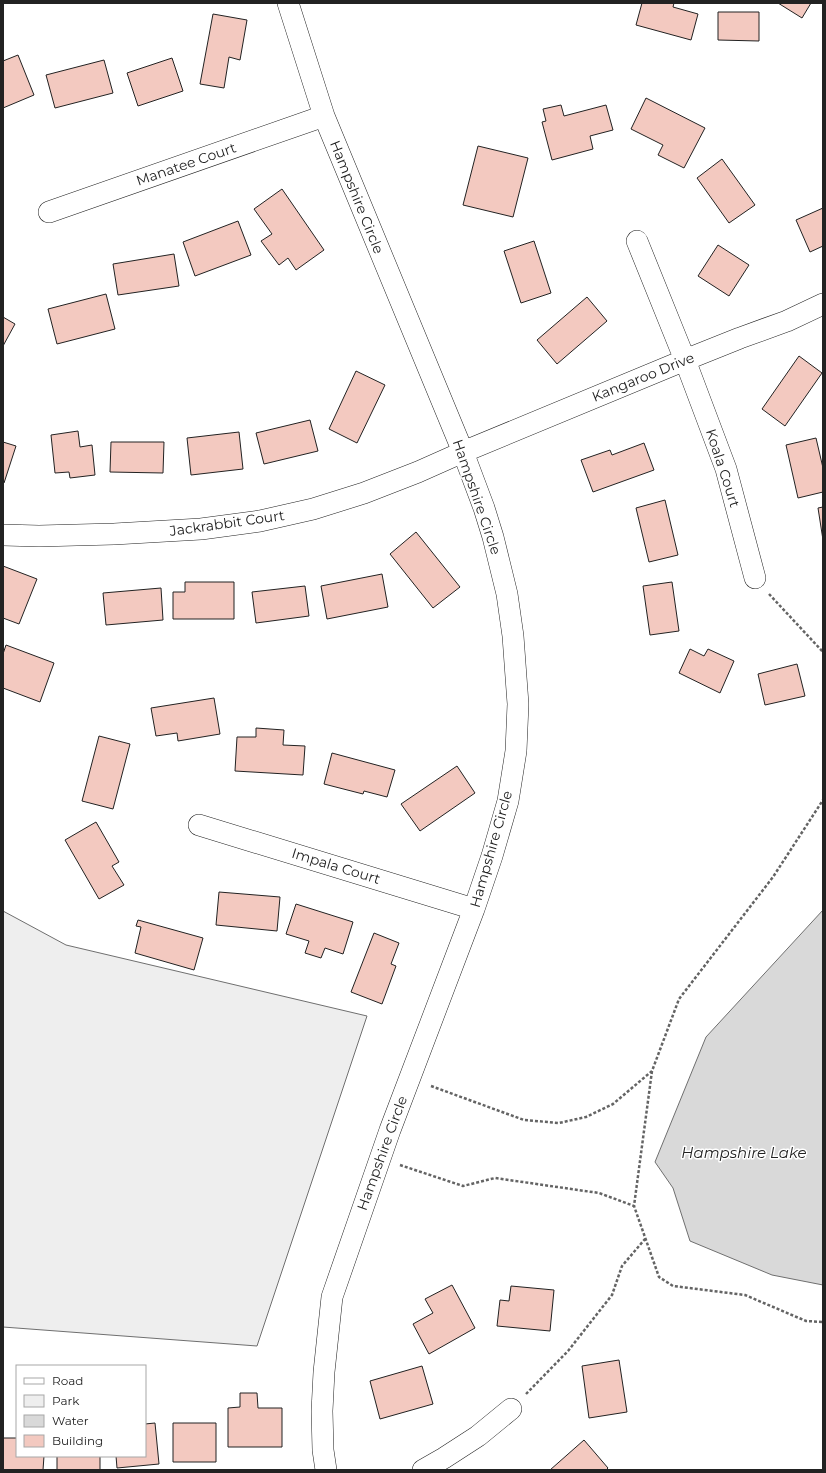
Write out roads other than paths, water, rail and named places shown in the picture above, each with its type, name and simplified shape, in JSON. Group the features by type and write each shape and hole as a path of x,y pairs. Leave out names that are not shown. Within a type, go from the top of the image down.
{"street":[{"name":"Hampshire Circle","path":"288,3 324,116 463,452 484,508 501,568 513,636 518,704 516,751 508,801 492,856 474,908 380,1158 332,1297 323,1380 323,1450 326,1470"},
{"name":"Manatee Court","path":"49,212 324,116"},
{"name":"Koala Court","path":"637,241 685,360 726,469 755,578"},
{"name":"Kangaroo Drive","path":"463,452 685,360 787,321 823,304"},
{"name":"Jackrabbit Court","path":"3,535 39,536 114,534 201,529 260,521 313,509 364,493 418,472 463,452"},
{"name":"Impala Court","path":"199,825 474,908"},
{"path":"423,1470 478,1436 511,1409"}],"water":[{"name":"Hampshire Lake","path":"823,910 823,1285 772,1275 690,1241 673,1188 655,1162 706,1037"}]}
